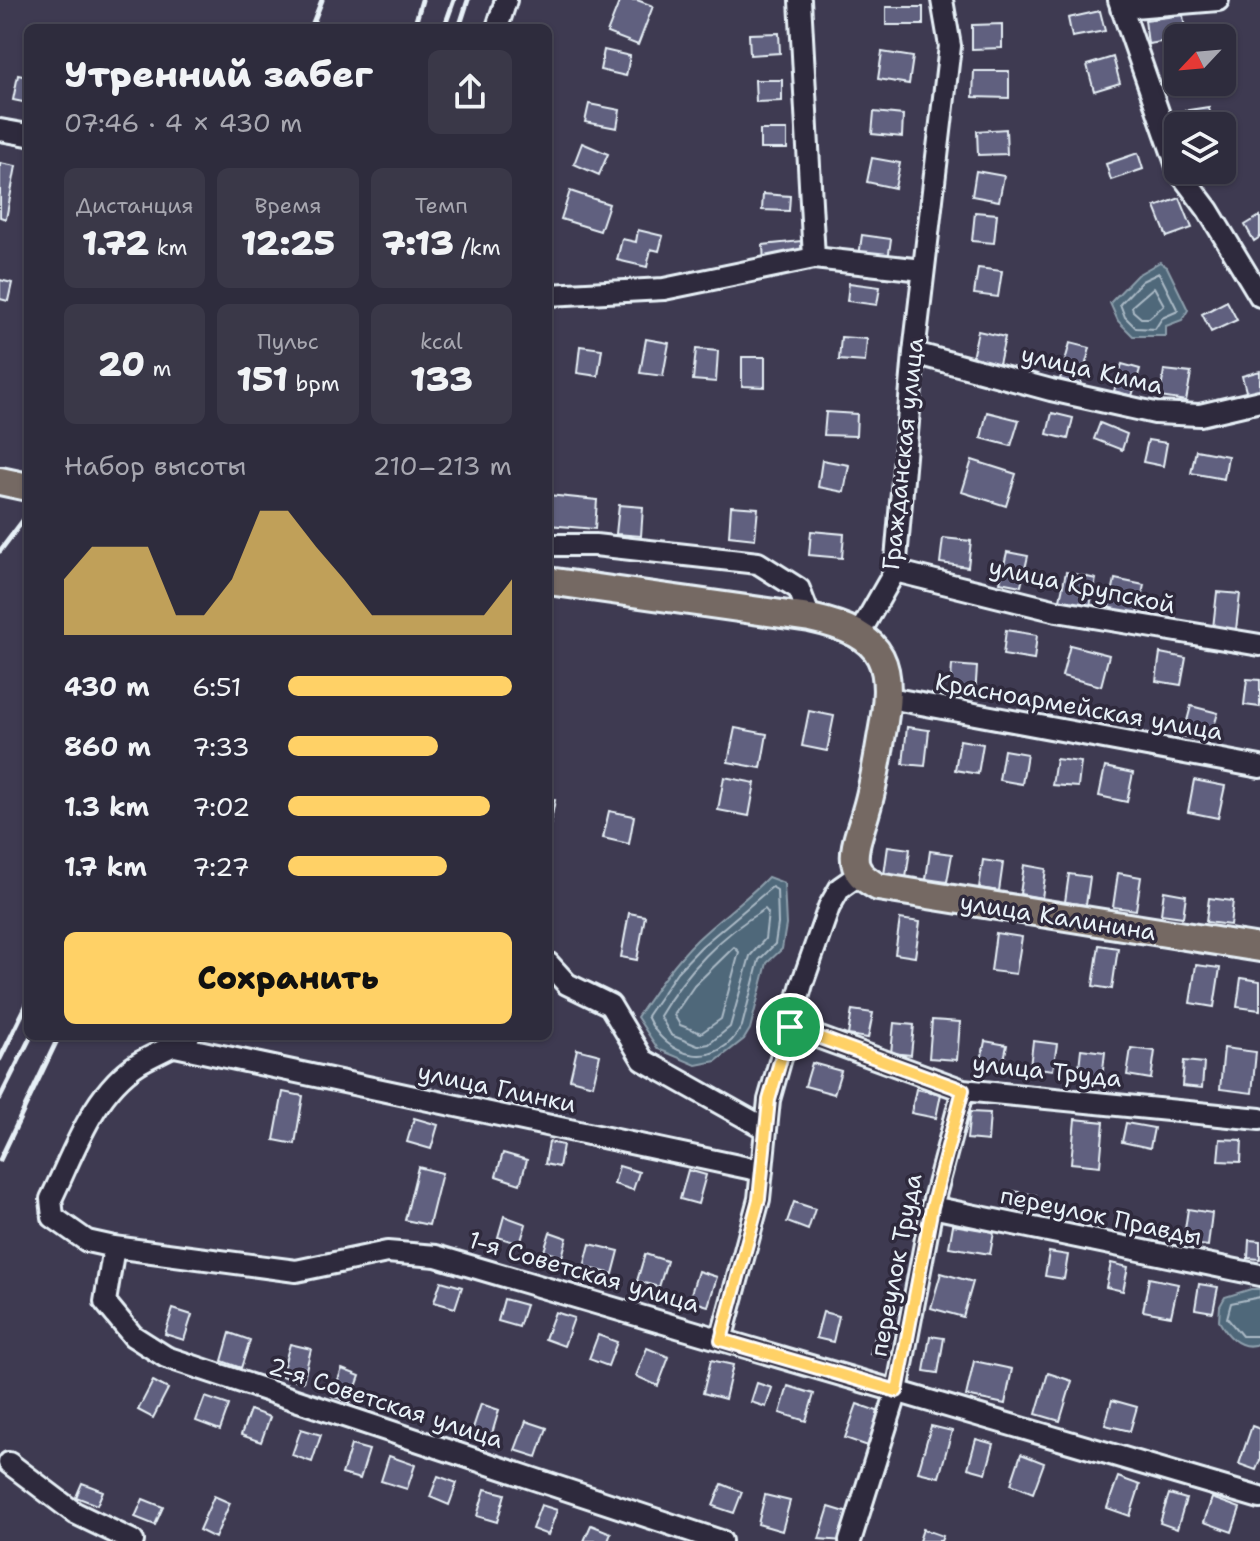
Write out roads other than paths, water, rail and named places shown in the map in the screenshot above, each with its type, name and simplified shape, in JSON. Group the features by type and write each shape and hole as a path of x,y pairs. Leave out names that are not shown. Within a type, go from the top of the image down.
{"main road":[{"path":"0,481 24,486"},
{"path":"552,582 810,618 838,624 859,634 876,650 888,680 889,698 869,802 855,854 860,874"},
{"name":"улица Калинина","path":"860,874 878,887 907,893 1260,948"}],"street":[{"path":"498,24 506,0"},
{"path":"800,0 814,258"},
{"name":"Гражданская улица","path":"859,634 895,571 914,353 950,46 942,0"},
{"path":"1164,130 1120,4 1218,0"},
{"path":"0,130 24,134"},
{"path":"1188,184 1208,210 1260,296"},
{"path":"552,295 664,289 814,258 923,270"},
{"name":"улица Кима","path":"914,353 1051,390 1155,413 1200,415 1260,401"},
{"path":"552,545 595,545 758,563 799,589 810,618"},
{"name":"улица Крупской","path":"895,571 1057,611 1260,645"},
{"name":"Красноармейская улица","path":"889,698 1260,767"},
{"path":"721,1340 759,1199 769,1100 790,1027 829,907 840,888 860,874"},
{"path":"552,967 567,984 610,1005 643,1060 766,1129"},
{"name":"улица Труда","path":"790,1027 963,1090 1260,1119"},
{"name":"улица Глинки","path":"182,1041 762,1171"},
{"name":"1-я Советская улица","path":"182,1041 138,1063 100,1099 51,1199 53,1217 87,1241 296,1271 387,1252 436,1256 1260,1498"},
{"name":"переулок Труда","path":"850,1541 897,1391 932,1207 963,1090"},
{"name":"переулок Правды","path":"932,1207 1260,1275"},
{"name":"2-я Советская улица","path":"114,1247 105,1302 133,1336 166,1357 721,1541"},
{"path":"9,1463 75,1513 133,1541"}],"water":[{"path":"1160,262 1167,267 1188,310 1182,320 1166,326 1166,336 1133,336 1118,321 1110,303 1137,275"},
{"path":"768,877 784,883 786,925 782,949 767,963 750,1029 744,1039 716,1061 696,1065 658,1049 637,1017 689,948"},
{"path":"1260,1289 1260,1343 1247,1346 1236,1341 1223,1327 1219,1321 1220,1306 1225,1297"}],"railway":[{"path":"313,24 322,0"},
{"path":"415,24 422,0"},
{"path":"445,24 454,0"},
{"path":"460,24 468,0"},
{"path":"0,551 24,519"},
{"path":"0,1059 24,1010"},
{"path":"0,1098 29,1040"},
{"path":"0,1160 57,1040"}]}
